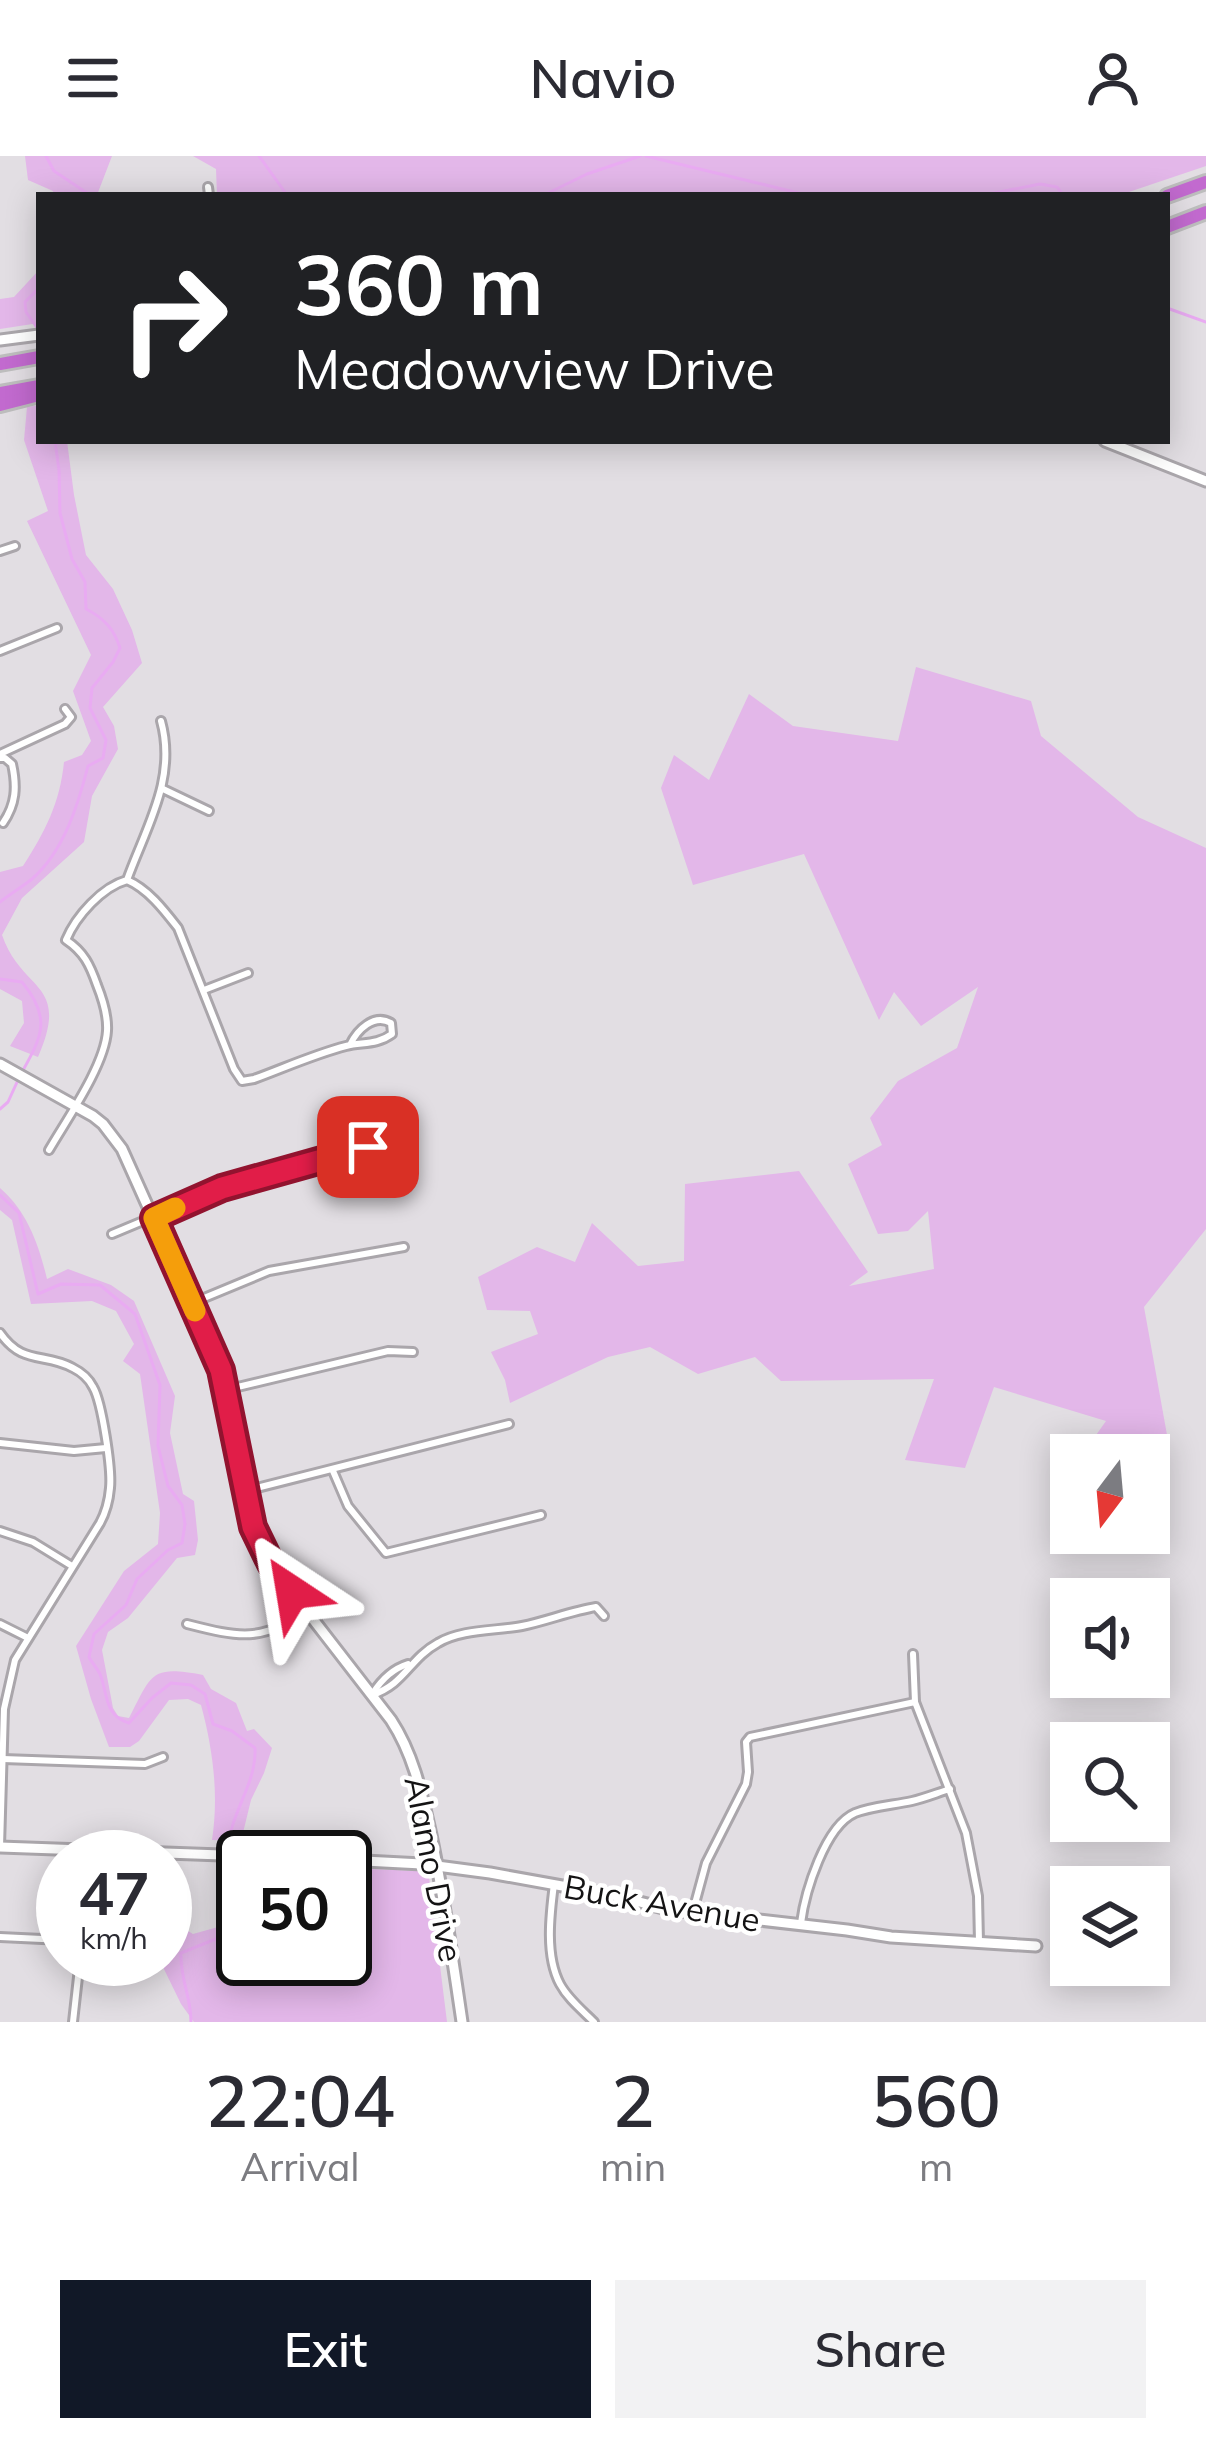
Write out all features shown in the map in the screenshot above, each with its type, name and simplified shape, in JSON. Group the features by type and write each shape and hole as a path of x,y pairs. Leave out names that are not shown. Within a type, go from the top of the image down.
{"highway":[{"path":"1170,195 1206,182"},
{"path":"1170,225 1206,212"},
{"path":"0,362 29,359"},
{"path":"0,393 36,391"},
{"path":"0,405 36,391"}],"street":[{"path":"0,340 36,335"},
{"path":"1113,444 1206,481"},
{"path":"0,551 15,546"},
{"path":"0,651 57,628"},
{"path":"0,756 65,724 70,716 65,709"},
{"path":"127,880 163,789 167,758 161,722"},
{"path":"0,756 12,764 16,791 3,824"},
{"path":"163,789 208,811"},
{"path":"50,1150 99,1063 107,1034 107,1018 86,957 66,940 72,926 121,880 134,882 178,928 242,1081 350,1045 387,1039 392,1026 384,1019 370,1023 355,1034 350,1045"},
{"path":"204,990 248,973"},
{"name":"Alamo Drive","path":"0,1064 103,1124 115,1138 154,1218 214,1352 259,1542 397,1728 412,1760 438,1865 462,2022"},
{"path":"112,1234 222,1188 368,1147"},
{"path":"192,1303 268,1271 404,1246"},
{"path":"0,1333 20,1354 63,1364 82,1374 93,1387 110,1479 100,1523 15,1660 7,1689 0,1847 216,1854"},
{"path":"225,1390 388,1351 413,1352"},
{"path":"244,1491 509,1424"},
{"path":"0,1443 74,1451 106,1448"},
{"path":"333,1471 348,1506 386,1553 541,1515"},
{"path":"0,1531 33,1542 73,1567"},
{"path":"372,1695 389,1689 432,1646 452,1637 596,1607 604,1616"},
{"path":"188,1624 241,1635 262,1634 278,1630 306,1610"},
{"path":"0,1624 28,1638"},
{"path":"913,1654 915,1702 966,1833 978,1897 979,1942"},
{"path":"693,1912 706,1864 746,1784 750,1736 915,1702"},
{"path":"3,1759 145,1764 163,1757"},
{"path":"801,1925 806,1896 828,1841 841,1822 861,1811 950,1789"},
{"name":"Buck Avenue","path":"372,1861 438,1865 693,1912 892,1937 1036,1946"},
{"path":"554,1884 550,1948 554,1970 568,1997 593,2022"},
{"path":"0,1937 36,1939"},
{"path":"73,2022 77,1986"}],"shaded area":[{"path":"25,156 112,156 98,192 53,192 28,180"},
{"path":"193,156 1206,156 1206,166 1129,192 217,192 216,169"},
{"path":"36,273 36,323 0,329 0,299 14,297"},
{"path":"36,406 36,444 67,444 86,555 113,589 142,663 103,707 114,726 118,749 92,796 84,842 22,898 2,935 46,1000 47,1032 38,1057 10,1046 24,1023 22,1001 0,989 0,872 23,866 50,817 64,762 82,755 91,741 73,691 91,655 27,521 48,511 24,440 27,407"},
{"path":"916,667 1031,701 1041,736 1138,817 1206,848 1206,1229 1144,1307 1167,1434 1097,1434 1106,1421 994,1387 965,1468 905,1460 934,1379 781,1381 755,1357 698,1374 650,1347 608,1357 510,1403 491,1352 538,1334 530,1311 487,1310 478,1277 537,1247 575,1262 592,1223 638,1266 684,1261 685,1184 799,1171 868,1272 849,1286 934,1269 928,1211 908,1231 878,1234 848,1164 882,1145 870,1118 898,1081 957,1048 978,987 921,1026 894,992 879,1020 804,854 693,885 661,788 674,755 709,780 749,694 793,726 898,741"},
{"path":"0,1188 31,1229 47,1279 68,1269 111,1285 134,1301 175,1396 170,1433 183,1494 194,1501 195,1555 177,1558 128,1618 108,1632 102,1650 118,1716 129,1718 155,1676 172,1671 203,1675 211,1689 236,1703 247,1731 254,1729 272,1748 244,1830 216,1830 216,1840 212,1840 214,1772 201,1705 188,1699 169,1700 139,1741 130,1747 109,1747 76,1646 124,1571 158,1544 160,1513 140,1374 123,1361 134,1344 116,1311 92,1301 31,1304 12,1220 0,1210"},
{"path":"372,1869 421,1871 429,1877 447,2022 194,2022 172,1986 192,1986 193,1934 216,1928 216,1986 372,1986"}],"waterway":[{"path":"46,156 54,171 86,192"},
{"path":"259,156 285,192"},
{"path":"550,192 640,156"},
{"path":"646,156 795,192"},
{"path":"999,192 1040,184 1061,192"},
{"path":"36,291 25,302 36,326"},
{"path":"1170,309 1206,322"},
{"path":"0,902 32,879 53,855 74,812 88,766 103,758 106,740 90,708 92,688 120,648 108,625 86,609 85,582 72,559 60,513 55,444"},
{"path":"0,979 22,982 40,1016 39,1036 22,1072"},
{"path":"0,1109 18,1080"},
{"path":"0,1195 19,1213 38,1294 61,1284 100,1285 135,1314 160,1385 158,1446 168,1486 182,1505 185,1524 182,1543 137,1579 126,1605 94,1634 89,1657 100,1674 111,1710 121,1720 129,1723 171,1683 191,1685 205,1694 213,1724 255,1748 252,1774 232,1830"},
{"path":"191,2022 181,1953 216,1939"}],"slow traffic":[{"path":"175,1208 154,1218 195,1311"}],"route":[{"path":"292,1592 271,1564 253,1527 221,1370 154,1218 222,1188 368,1147"}]}
